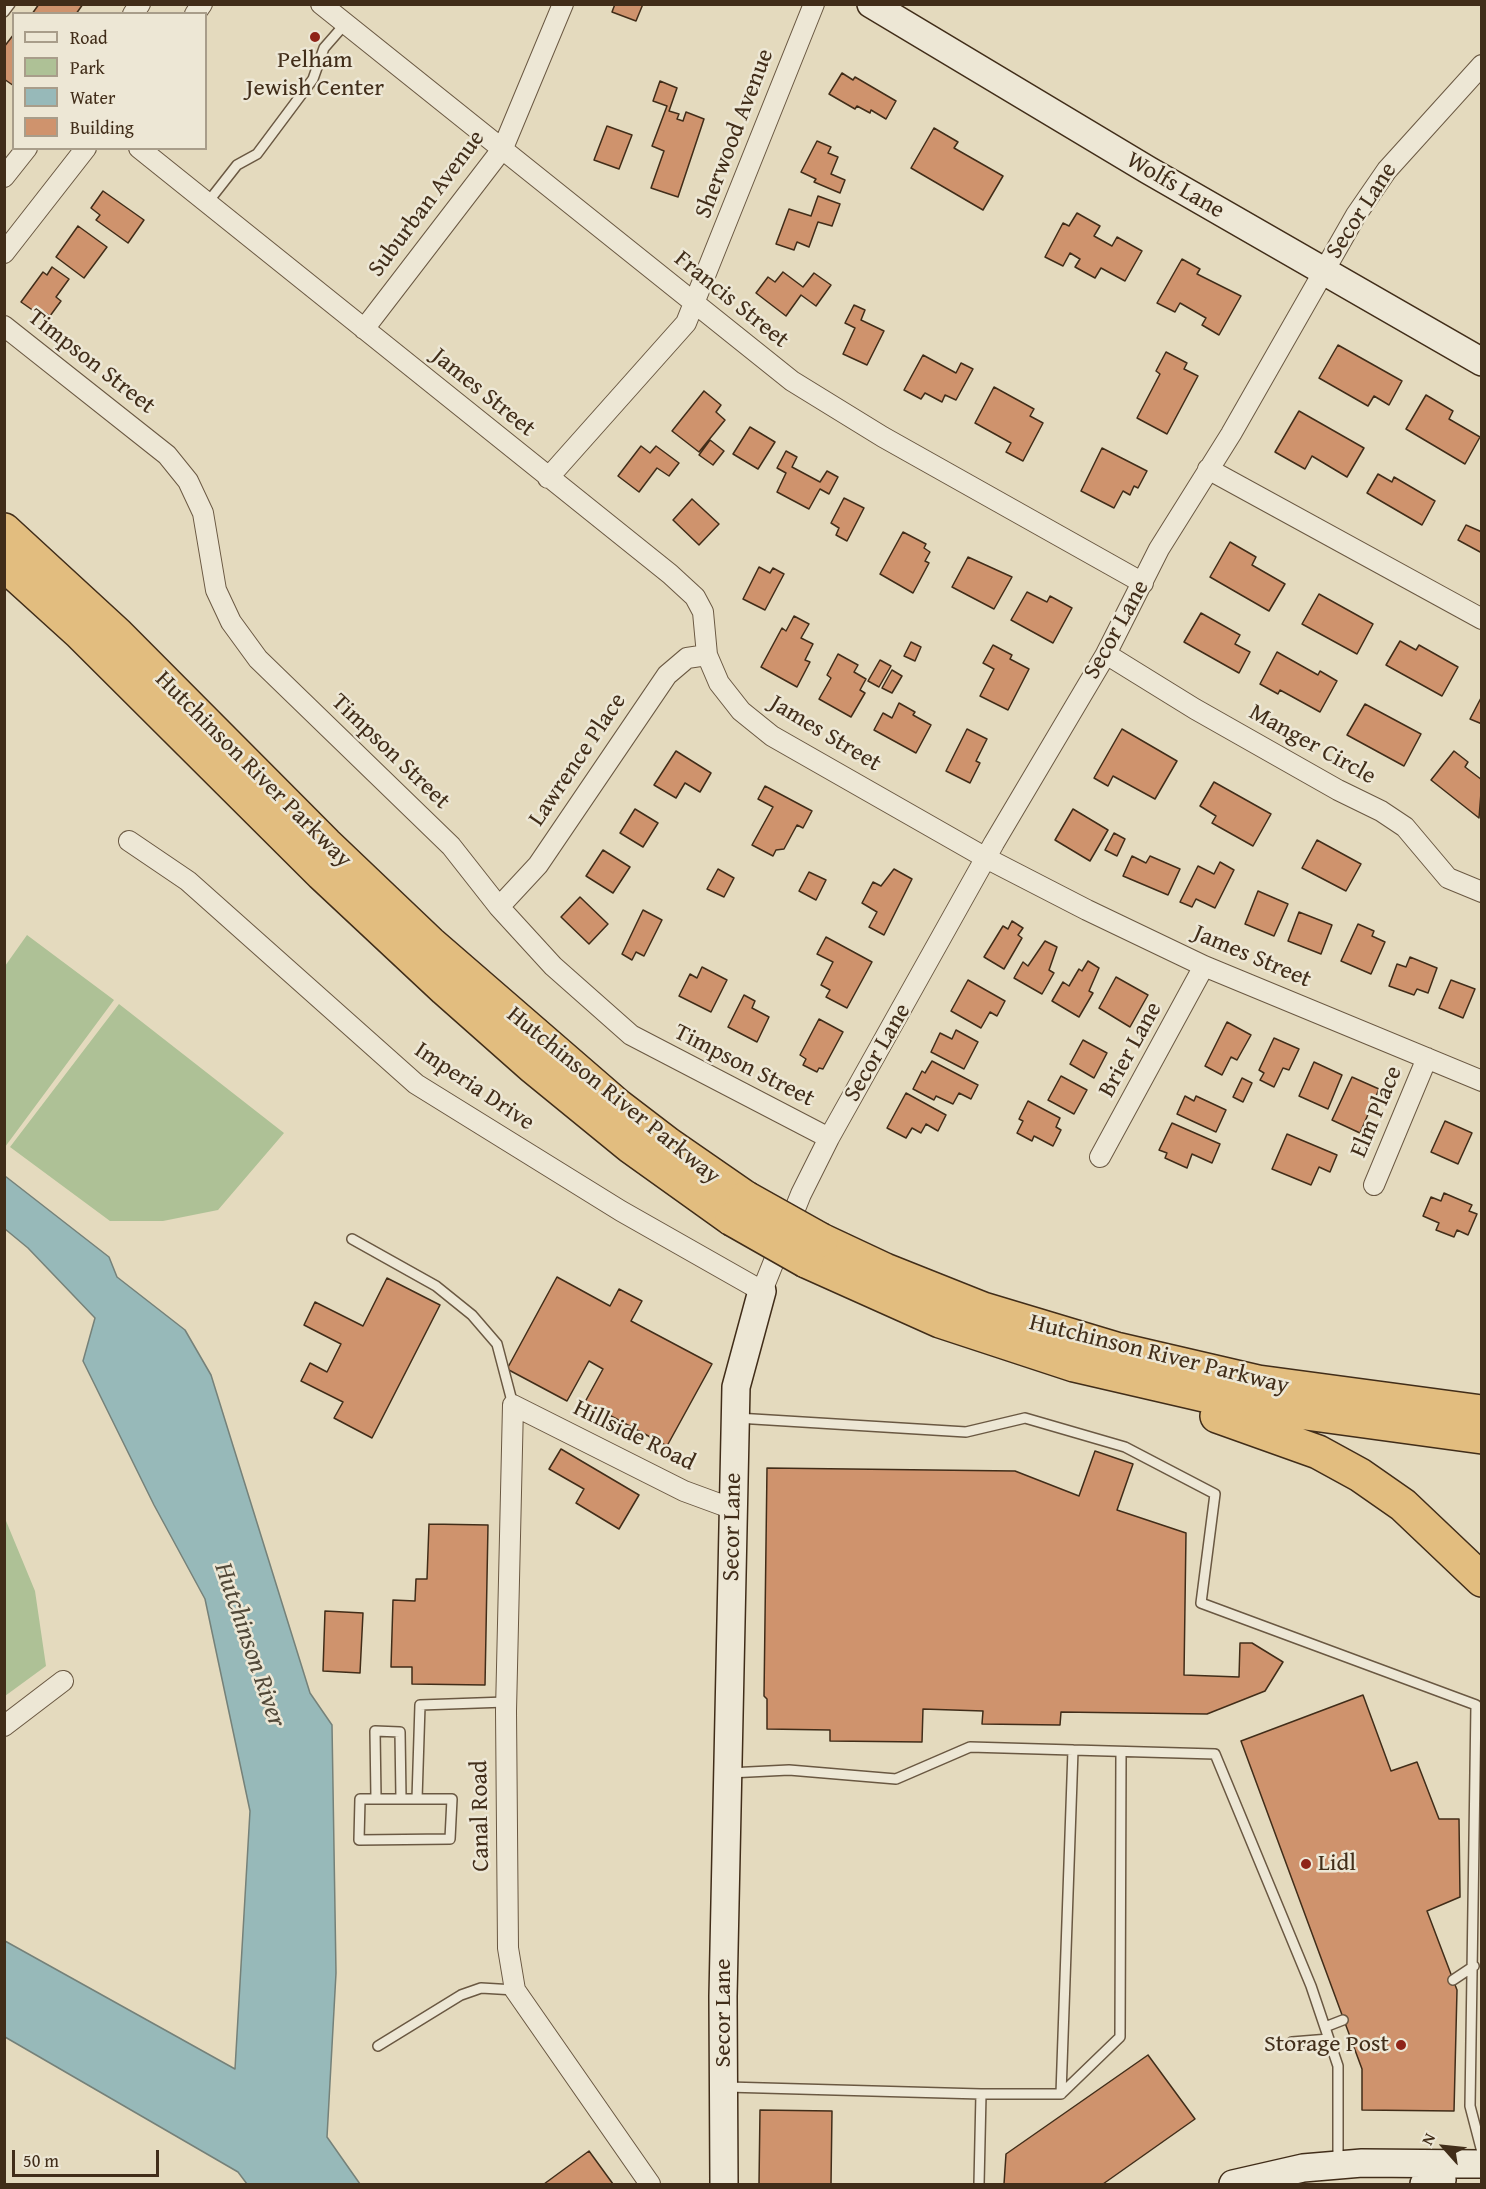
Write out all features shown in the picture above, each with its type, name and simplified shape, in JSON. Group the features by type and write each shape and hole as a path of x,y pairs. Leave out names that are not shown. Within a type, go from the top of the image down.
{"highway":[{"name":"Hutchinson River Parkway","path":"4,530 117,634 326,844 430,943 617,1105 668,1144 739,1209"},
{"name":"Hutchinson River Parkway","path":"4,564 80,633 322,874 445,989 532,1066 630,1146 814,1251 905,1308 1037,1355 1142,1382 1294,1413 1482,1437"},
{"name":"Hutchinson River Parkway","path":"814,1251 1072,1337 1258,1382 1482,1412"},
{"path":"1142,1382 1213,1415 1318,1452 1353,1471 1403,1505 1482,1580"},
{"path":"1380,1399 1446,1392 1482,1395"}],"street":[{"name":"Francis Street","path":"321,4 792,381 830,405 1143,583"},
{"name":"Suburban Avenue","path":"364,329 503,148 562,4"},
{"name":"Sherwood Avenue","path":"548,478 686,323 814,4"},
{"name":"Wolfs Lane","path":"871,4 1148,170 1482,362"},
{"name":"Secor Lane","path":"724,2184 723,1996 736,1387 762,1291 801,1194 829,1138 986,858 1106,654 1160,549 1232,434 1323,271 1387,170 1482,65"},
{"path":"4,177 25,150"},
{"path":"4,253 84,150"},
{"name":"James Street","path":"142,150 548,478 670,573 695,597 703,612 707,655 719,683 741,711 763,730 986,858 1204,966 1482,1081"},
{"name":"Timpson Street","path":"4,326 167,455 188,482 203,513 216,590 231,621 258,659 451,846 499,907 553,966 631,1035 829,1138"},
{"path":"1208,469 1482,619"},
{"name":"Manger Circle","path":"1106,654 1195,710 1338,790 1381,811 1405,827 1448,878 1482,892"},
{"name":"Lawrence Place","path":"499,907 538,865 667,675 687,658 707,655"},
{"name":"Imperia Drive","path":"129,841 188,881 416,1084 621,1211 762,1291"},
{"name":"Brier Lane","path":"1100,1158 1204,966"},
{"name":"Elm Place","path":"1374,1185 1427,1058"},
{"name":"Hillside Road","path":"513,1405 684,1491 733,1509"},
{"name":"Canal Road","path":"513,1405 506,1702 508,1948 515,1990 650,2184"},
{"path":"4,1726 63,1681"},
{"path":"1330,2179 1388,2163 1482,2164"},
{"path":"1233,2184 1287,2170 1330,2179 1482,2181"}],"lane":[{"path":"4,12 10,4"},
{"path":"208,202 237,165 257,154 313,79 324,48 345,24"},
{"path":"352,1239 436,1286 472,1315 497,1344 513,1405"},
{"path":"735,1418 966,1432 1025,1419 1125,1447 1215,1494 1200,1603 1476,1705 1472,1868 1474,1966 1470,2106 1482,2152"},
{"path":"417,1799 420,1705 506,1702"},
{"path":"376,1798 375,1731 400,1732 400,1798"},
{"path":"727,1773 789,1770 896,1779 970,1748 1215,1754 1311,1986 1338,2066 1330,2179"},
{"path":"1061,2094 1073,1750"},
{"path":"725,2087 1061,2094 1120,2037 1121,1752"},
{"path":"360,1798 417,1799 452,1799 450,1839 359,1840 360,1798"},
{"path":"1453,1980 1474,1966"},
{"path":"378,2046 461,1995 480,1988 515,1990"},
{"path":"1325,2027 1344,2020"},
{"path":"1292,2042 1329,2039"},
{"path":"979,2184 981,2094"}],"green space":[{"path":"27,935 114,1000 5,1147 5,966"},
{"path":"119,1004 284,1133 218,1210 163,1221 110,1221 10,1147"},
{"path":"4,1516 35,1591 46,1666 5,1696"}],"water":[{"name":"Hutchinson River","path":"5,1176 109,1257 117,1277 185,1330 211,1375 310,1693 332,1725 336,1973 327,2137 360,2184 247,2184 238,2172 5,2037 5,1941 235,2069 250,1811 205,1599 154,1505 83,1361 95,1318 28,1248 5,1229"}],"building":[{"path":"39,4 83,4 77,12 33,12"},
{"path":"615,4 643,4 636,21 612,12"},
{"path":"12,37 12,85 4,79 4,47"},
{"path":"842,73 853,80 855,77 896,101 886,119 871,110 870,113 857,106 855,109 829,94"},
{"path":"660,81 677,88 669,111 679,114 677,119 683,121 686,112 704,119 678,197 651,188 664,151 652,146 667,106 653,101"},
{"path":"607,126 632,135 619,169 594,160"},
{"path":"934,128 958,142 954,148 1003,176 983,210 911,168"},
{"path":"817,141 831,147 828,153 838,157 831,174 845,180 840,193 814,182 816,179 801,172"},
{"path":"103,191 144,220 128,243 96,220 100,215 91,208"},
{"path":"818,196 840,204 832,226 818,222 809,247 797,242 794,250 776,244 789,209 811,216"},
{"path":"1077,213 1100,226 1094,236 1112,246 1117,237 1142,251 1125,281 1101,268 1095,278 1075,267 1080,259 1070,253 1063,266 1045,257 1063,223 1069,226"},
{"path":"78,226 107,247 84,278 56,257"},
{"path":"1182,259 1200,269 1197,274 1241,296 1219,335 1202,325 1206,318 1180,303 1175,312 1157,303"},
{"path":"52,267 69,279 56,297 61,301 50,316 44,312 41,316 21,302 43,272 47,275"},
{"path":"783,272 803,287 814,273 831,285 816,306 801,295 786,316 756,293 768,277 775,282"},
{"path":"854,305 865,310 861,320 884,331 867,365 843,354 855,328 845,323"},
{"path":"1338,345 1402,381 1389,405 1374,396 1368,406 1319,378"},
{"path":"1166,352 1187,363 1184,369 1198,376 1167,434 1137,418 1160,374 1156,371"},
{"path":"923,355 956,373 961,363 973,369 956,400 945,395 942,402 925,393 921,399 904,390"},
{"path":"994,387 1034,409 1030,416 1043,423 1023,461 1006,452 1011,443 975,423"},
{"path":"704,391 721,405 716,412 725,420 699,452 672,431"},
{"path":"1426,395 1453,411 1449,419 1480,437 1465,464 1406,429"},
{"path":"1299,411 1364,448 1347,477 1312,456 1305,469 1275,452"},
{"path":"750,427 775,442 758,469 733,454"},
{"path":"710,440 724,451 713,465 699,455"},
{"path":"641,446 650,453 656,446 679,463 669,476 657,468 639,492 618,476"},
{"path":"1102,448 1147,471 1138,488 1134,486 1130,495 1123,491 1114,508 1081,491"},
{"path":"786,451 797,457 792,467 820,482 827,471 838,477 829,494 820,489 809,509 777,492 786,473 777,468"},
{"path":"1378,474 1392,482 1394,477 1435,501 1422,525 1367,493"},
{"path":"844,498 864,508 847,541 836,535 839,528 831,523"},
{"path":"692,499 719,524 699,545 673,520"},
{"path":"1466,525 1482,532 1482,553 1458,540"},
{"path":"903,532 926,544 924,548 930,552 925,561 929,563 913,593 880,574"},
{"path":"1230,542 1256,557 1252,565 1285,584 1269,611 1210,577"},
{"path":"968,557 1012,577 994,609 952,587"},
{"path":"759,567 770,573 773,568 784,574 765,610 743,599"},
{"path":"1027,592 1047,602 1050,596 1072,608 1053,643 1011,620"},
{"path":"1319,594 1373,624 1357,654 1302,624"},
{"path":"1201,613 1240,635 1235,644 1250,652 1239,673 1184,642"},
{"path":"794,616 809,624 801,638 813,644 805,660 810,662 797,687 761,667 782,628 786,631"},
{"path":"1400,641 1416,650 1419,645 1458,667 1442,696 1386,665"},
{"path":"911,642 921,647 915,661 904,656"},
{"path":"993,645 1012,655 1010,659 1029,669 1008,710 980,696 994,669 983,663"},
{"path":"1277,652 1318,675 1320,671 1337,681 1320,712 1280,690 1278,694 1260,684"},
{"path":"838,654 858,665 854,672 866,679 860,690 865,693 851,717 819,699 831,678 827,675"},
{"path":"880,660 891,666 879,687 868,681"},
{"path":"892,670 902,676 892,693 882,688"},
{"path":"1482,696 1482,724 1470,719"},
{"path":"899,703 915,712 913,715 931,725 916,753 874,730 883,713 892,718"},
{"path":"1365,704 1421,734 1404,766 1347,735"},
{"path":"967,729 987,739 976,761 980,763 970,783 946,771"},
{"path":"1122,729 1177,761 1155,799 1113,776 1108,786 1094,778"},
{"path":"676,751 711,773 700,792 685,783 676,798 654,785"},
{"path":"1454,751 1468,762 1465,767 1482,780 1479,818 1431,780"},
{"path":"1214,782 1271,814 1253,846 1212,823 1216,816 1200,806"},
{"path":"765,786 812,811 803,828 797,825 784,849 776,850 773,856 752,845 773,807 758,799"},
{"path":"635,809 658,823 643,847 620,833"},
{"path":"1073,809 1108,830 1090,861 1055,840"},
{"path":"1114,833 1125,839 1117,856 1105,850"},
{"path":"1317,840 1361,864 1346,891 1302,868"},
{"path":"603,850 630,867 613,893 586,876"},
{"path":"1132,856 1146,863 1150,856 1180,869 1168,895 1123,876"},
{"path":"1220,862 1234,870 1215,908 1196,899 1192,907 1180,902 1198,866 1214,874"},
{"path":"718,869 734,878 724,897 707,889"},
{"path":"894,869 912,879 884,935 869,927 877,912 862,903 873,882 881,886"},
{"path":"809,872 826,880 816,900 799,891"},
{"path":"1258,891 1288,904 1274,936 1245,924"},
{"path":"580,897 608,924 589,944 561,917"},
{"path":"643,910 662,920 644,956 636,952 632,960 622,954"},
{"path":"1299,912 1332,925 1321,954 1288,941"},
{"path":"1012,921 1023,928 1018,935 1022,938 1004,969 984,957 1003,926 1008,929"},
{"path":"1358,924 1374,931 1372,936 1385,942 1371,974 1341,961"},
{"path":"826,937 872,962 847,1008 826,997 830,990 821,985 833,962 817,954"},
{"path":"1045,941 1057,947 1049,970 1054,973 1042,994 1014,978 1023,962 1028,966"},
{"path":"1410,957 1437,968 1428,993 1417,989 1414,995 1389,986 1397,964 1406,967"},
{"path":"1088,961 1099,968 1089,991 1093,993 1079,1017 1052,1001 1063,982 1069,986 1079,969 1082,971"},
{"path":"702,967 727,980 711,1012 679,996 690,974 697,978"},
{"path":"1116,977 1148,995 1130,1027 1099,1008"},
{"path":"968,980 1005,1001 997,1016 990,1012 981,1028 951,1011"},
{"path":"1451,980 1475,989 1463,1018 1439,1008"},
{"path":"744,995 755,1001 752,1008 769,1017 757,1042 728,1027"},
{"path":"819,1019 843,1032 823,1069 819,1068 817,1072 803,1065 806,1059 800,1055"},
{"path":"1227,1022 1251,1035 1237,1060 1231,1057 1222,1075 1205,1066"},
{"path":"956,1030 978,1042 964,1069 931,1052 940,1033 952,1039"},
{"path":"1274,1038 1299,1049 1289,1070 1283,1068 1274,1087 1260,1080 1264,1073 1259,1070"},
{"path":"1083,1040 1107,1053 1094,1078 1070,1064"},
{"path":"932,1061 978,1085 971,1099 959,1093 953,1104 936,1096 934,1100 913,1089 922,1071 925,1073"},
{"path":"1314,1062 1342,1075 1328,1109 1299,1096"},
{"path":"1061,1076 1087,1090 1074,1114 1048,1100"},
{"path":"1352,1077 1379,1089 1360,1133 1332,1120"},
{"path":"1242,1078 1252,1083 1243,1102 1233,1097"},
{"path":"906,1093 946,1115 938,1131 926,1124 921,1133 912,1128 906,1138 887,1128"},
{"path":"1185,1096 1194,1101 1196,1096 1226,1110 1216,1132 1177,1114"},
{"path":"1028,1101 1060,1118 1056,1127 1061,1130 1053,1146 1034,1136 1032,1141 1017,1133 1023,1121 1019,1119"},
{"path":"1445,1121 1472,1133 1458,1164 1431,1152"},
{"path":"1172,1123 1220,1144 1212,1163 1192,1154 1187,1168 1165,1158 1167,1153 1159,1150"},
{"path":"1287,1134 1337,1155 1330,1172 1319,1167 1311,1185 1272,1169"},
{"path":"1444,1193 1472,1205 1469,1211 1477,1214 1468,1235 1457,1230 1454,1237 1436,1230 1439,1223 1423,1216 1431,1197 1441,1201"},
{"path":"557,1277 610,1306 619,1289 642,1301 631,1321 712,1364 667,1446 585,1402 603,1369 589,1361 567,1401 507,1369"},
{"path":"387,1278 440,1305 372,1438 334,1418 343,1402 301,1381 310,1363 327,1372 341,1344 304,1325 315,1302 363,1326"},
{"path":"561,1449 639,1495 619,1529 576,1503 584,1489 549,1469"},
{"path":"1095,1451 1133,1464 1117,1510 1186,1533 1184,1675 1239,1677 1240,1643 1252,1643 1283,1662 1265,1691 1207,1714 1061,1712 1060,1725 982,1724 983,1711 923,1709 922,1742 830,1741 830,1730 767,1729 767,1699 764,1696 767,1468 1015,1471 1079,1496"},
{"path":"429,1524 488,1525 485,1685 412,1684 412,1667 391,1667 393,1600 415,1601 416,1579 427,1579"},
{"path":"325,1611 363,1613 360,1673 323,1671"},
{"path":"1363,1695 1391,1771 1417,1762 1439,1819 1459,1819 1460,1897 1427,1911 1457,1990 1454,2111 1362,2110 1362,2069 1241,1741"},
{"path":"1148,2055 1195,2119 1103,2184 1004,2184 1006,2154"},
{"path":"760,2110 832,2111 831,2184 759,2184"},
{"path":"589,2151 613,2184 544,2184"}],"place":[{"name":"Pelham Jewish Center","path":"315,37"},
{"name":"Lidl","path":"1306,1864"},
{"name":"Storage Post","path":"1401,2045"}]}
